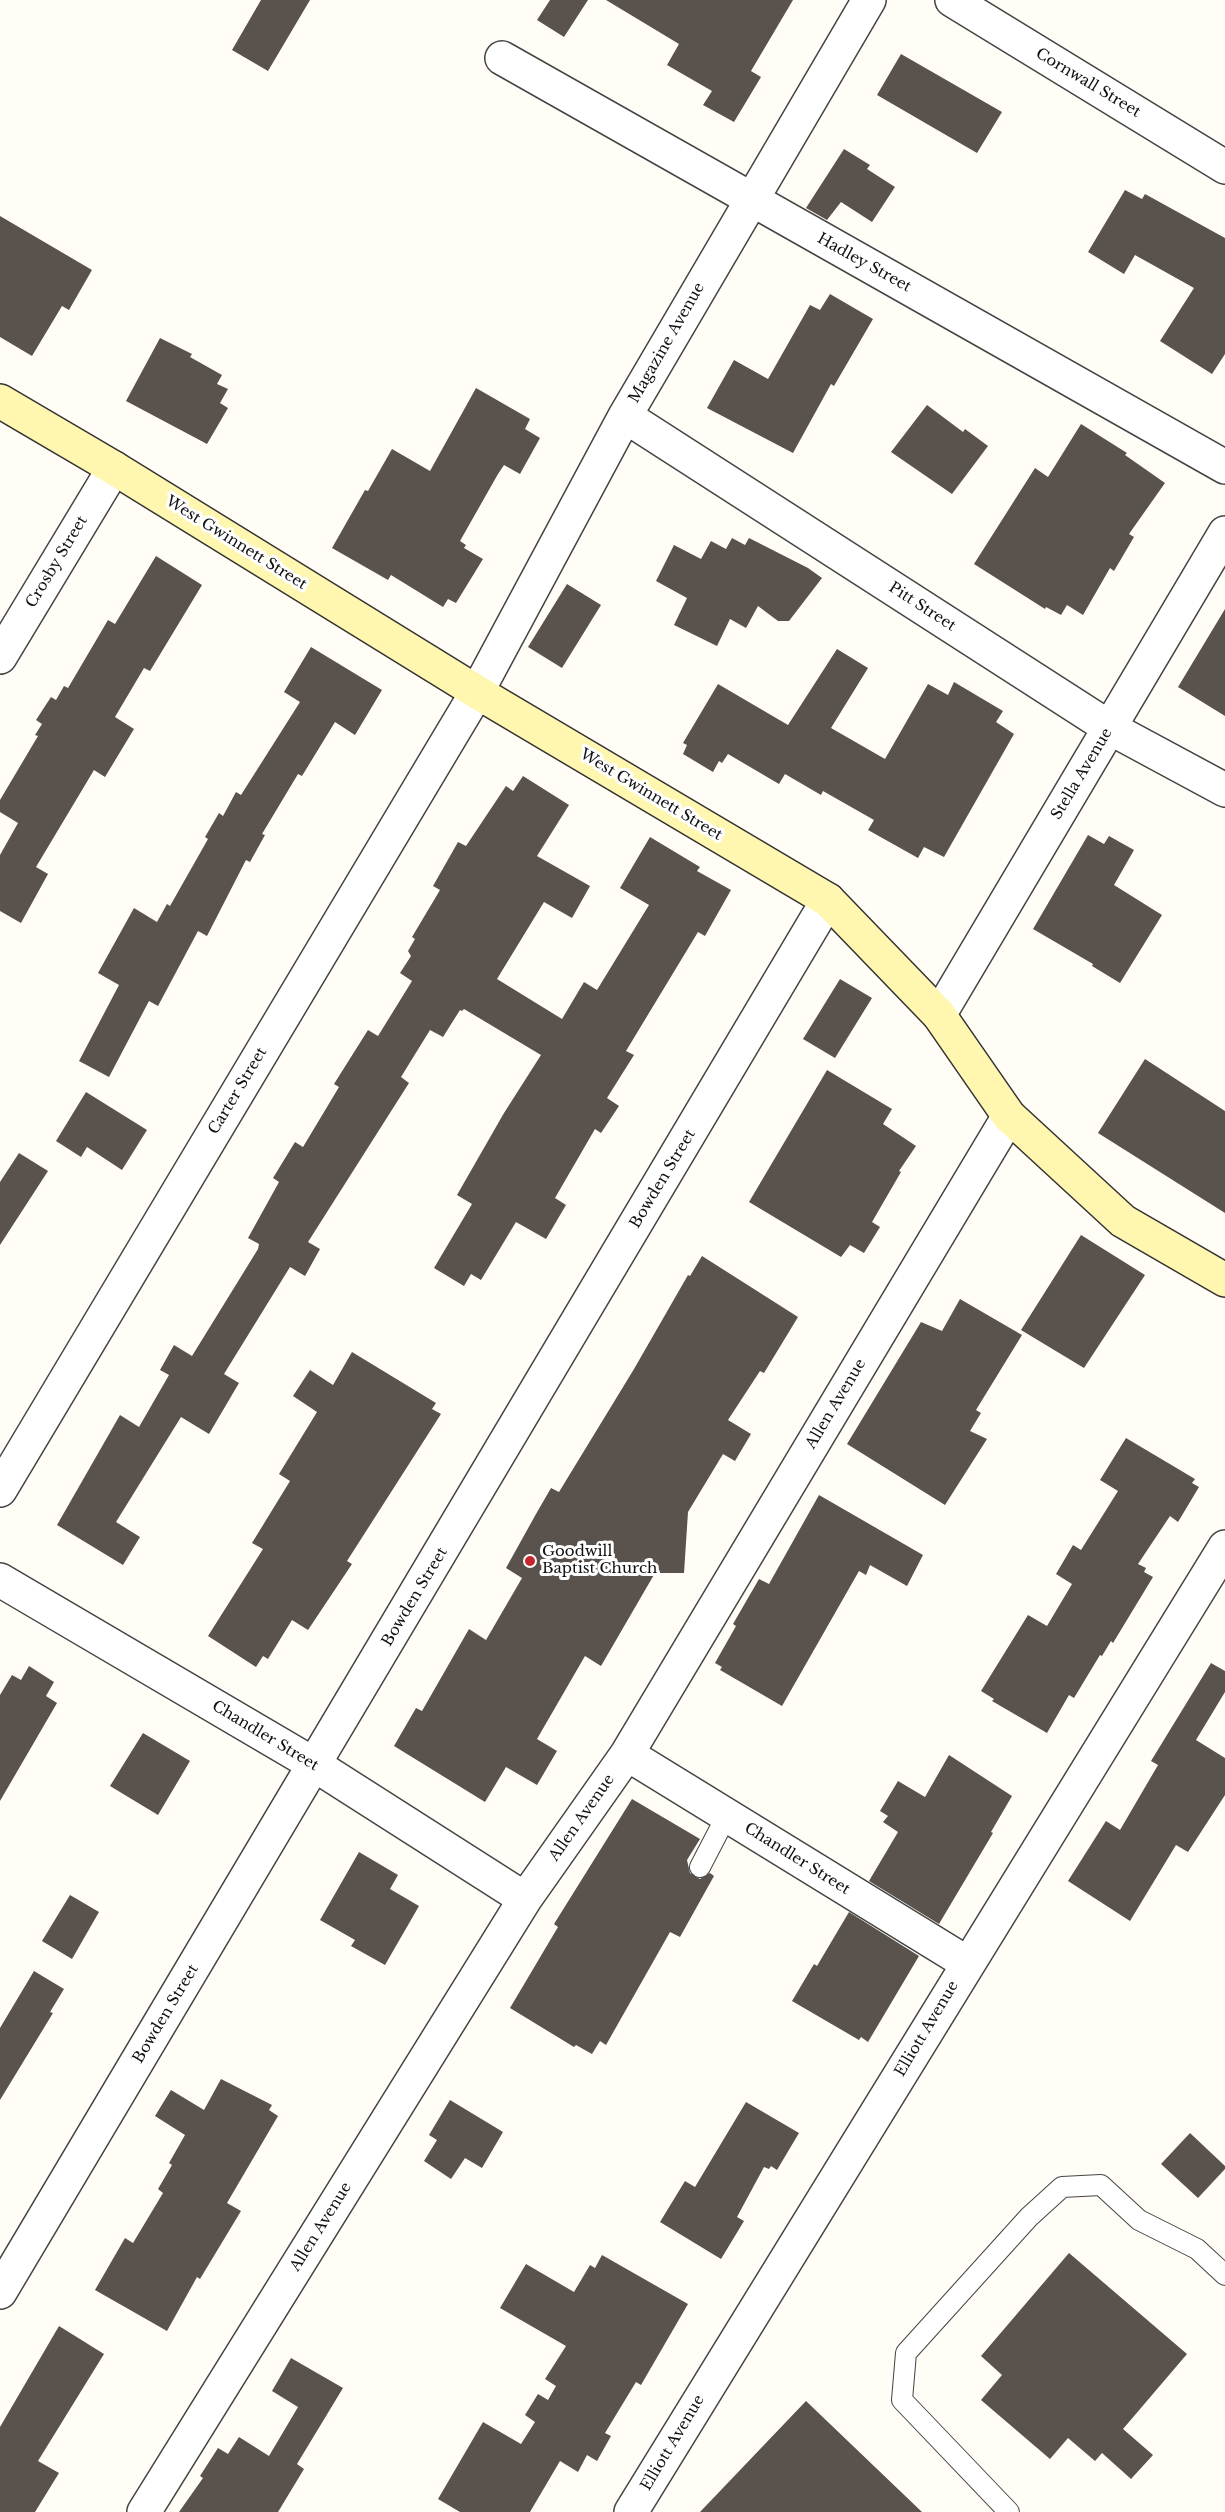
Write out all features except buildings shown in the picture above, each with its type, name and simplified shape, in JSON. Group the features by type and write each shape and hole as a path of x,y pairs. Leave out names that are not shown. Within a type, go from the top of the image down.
{"main road":[{"name":"West Gwinnett Street","path":"0,401 114,468 477,692 828,900 939,1015 1009,1116 1123,1221 1225,1280"}],"street":[{"name":"Magazine Avenue","path":"477,692 625,416 868,0"},
{"name":"Cornwall Street","path":"952,0 1225,167"},
{"name":"Hadley Street","path":"502,58 1225,467"},
{"name":"Pitt Street","path":"625,416 1110,728 1225,790"},
{"name":"Crosby Street","path":"0,657 114,468"},
{"name":"Stella Avenue","path":"939,1015 1225,533"},
{"name":"Carter Street","path":"0,1490 477,692"},
{"name":"Bowden Street","path":"0,2292 828,900"},
{"name":"Allen Avenue","path":"144,2512 525,1899 627,1754 1009,1116"},
{"name":"Elliott Avenue","path":"631,2512 1225,1547"},
{"name":"Chandler Street","path":"0,1580 315,1765 525,1899"},
{"name":"Chandler Street","path":"627,1754 967,1963"}],"lane":[{"path":"700,1868 727,1815"},
{"path":"1009,2512 902,2400 906,2353 1029,2217 1062,2187 1101,2185 1139,2220 1197,2249 1225,2275"}],"place":[{"name":"Goodwill Baptist Church","path":"530,1561"}]}
